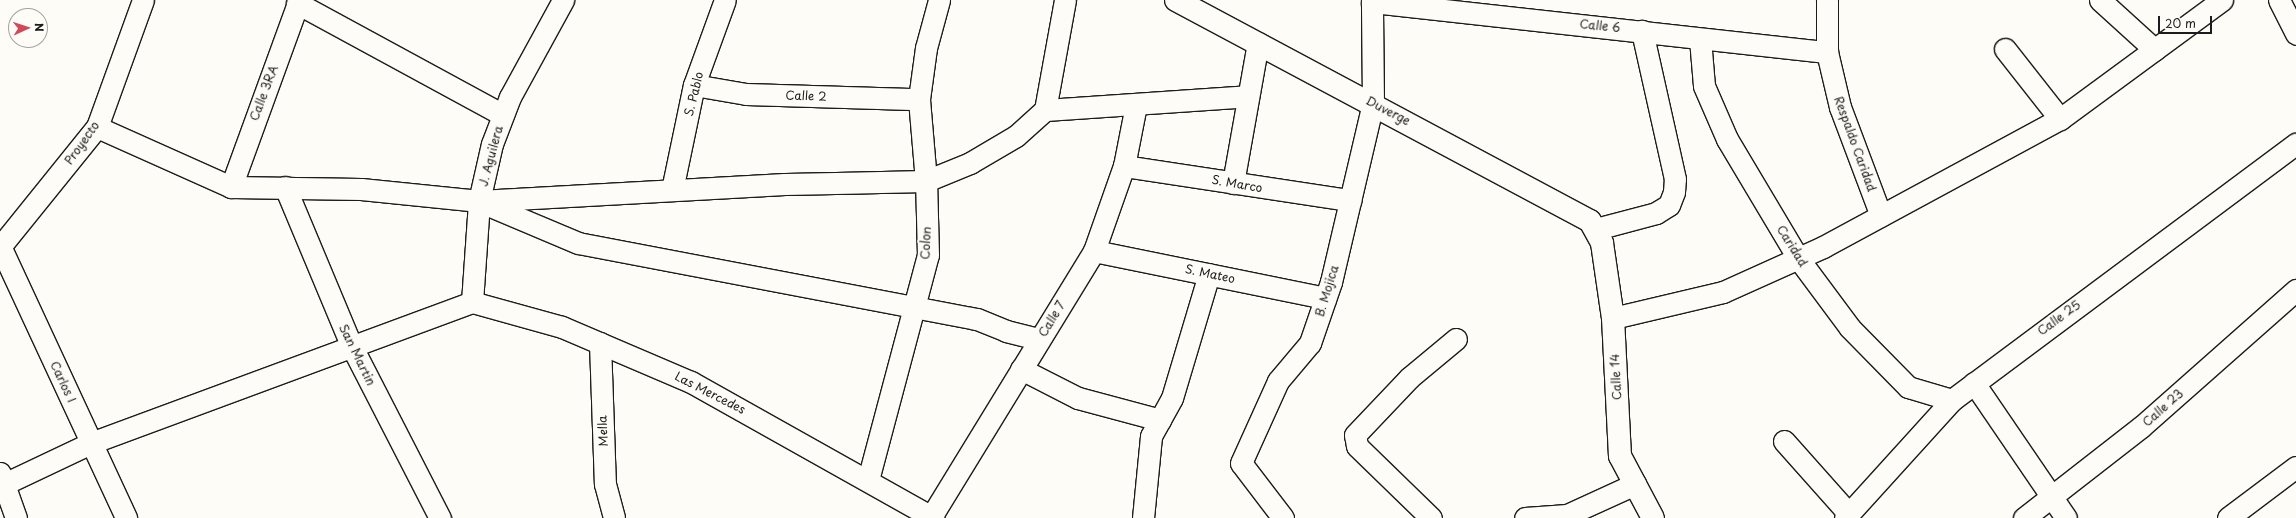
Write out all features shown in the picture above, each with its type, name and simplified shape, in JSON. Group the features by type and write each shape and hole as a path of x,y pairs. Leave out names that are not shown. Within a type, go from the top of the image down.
{"street":[{"name":"Proyecto","path":"0,246 97,127 143,0"},
{"name":"J. Aguilera","path":"472,302 479,201 492,144 503,115 563,0"},
{"name":"S. Pablo","path":"672,190 694,85 724,0"},
{"path":"97,127 231,187 362,189 479,201 672,190 926,180 970,163 1016,136 1045,110 1065,0"},
{"name":"Duverge","path":"1176,0 1580,214 1596,229"},
{"name":"Respaldo Caridad","path":"1827,0 1827,52 1840,107 1881,216"},
{"path":"2100,0 2155,50"},
{"path":"1613,318 1723,292 1798,258 1881,216 2060,119 2222,0"},
{"path":"2279,0 2296,34"},
{"name":"Colon","path":"868,480 928,255 926,180 919,99 926,48 935,1"},
{"name":"Calle 6","path":"1372,1 1642,31 1700,39 1827,52"},
{"name":"B. Mojica","path":"1283,518 1240,463 1278,381 1310,343 1326,298 1373,103 1372,1"},
{"path":"298,2 503,115"},
{"name":"Calle 3RA","path":"231,187 298,2"},
{"path":"1596,229 1656,213 1669,205 1674,192 1675,179 1642,31"},
{"name":"Caridad","path":"1700,39 1704,86 1728,139 1798,258 1850,328 1908,386 1952,400"},
{"path":"1233,182 1258,43"},
{"path":"2005,49 2060,119"},
{"name":"Calle 2","path":"694,85 746,94 919,99"},
{"path":"1045,110 1136,105 1248,96"},
{"name":"Calle 7","path":"932,517 1039,339 1094,251 1124,166 1136,105"},
{"name":"Calle 25","path":"1847,516 1952,400 2296,144"},
{"name":"S. Marco","path":"1124,166 1350,200"},
{"name":"San Martin","path":"285,187 351,345 440,518"},
{"path":"479,201 578,243 977,319 1006,331 1039,339"},
{"name":"Calle 14","path":"1596,229 1602,243 1613,318 1620,456 1653,518"},
{"name":"Carlos I","path":"0,246 126,518"},
{"name":"S. Mateo","path":"1094,251 1326,298"},
{"path":"1143,518 1151,436 1172,398 1209,274"},
{"name":"Calle 23","path":"2024,518 2051,499 2141,427 2296,290"},
{"path":"16,518 2,481 91,443 351,345 472,302"},
{"name":"Las Mercedes","path":"472,302 562,327 692,382 932,517"},
{"path":"1431,518 1355,440 1356,435 1409,378 1456,339"},
{"name":"Mella","path":"600,343 605,484 614,518"},
{"path":"1021,369 1078,398 1160,420"},
{"path":"1974,383 2051,499 2066,518"},
{"path":"1784,441 1847,516"},
{"path":"2228,518 2296,467"},
{"path":"1526,518 1567,515 1635,484"}]}
